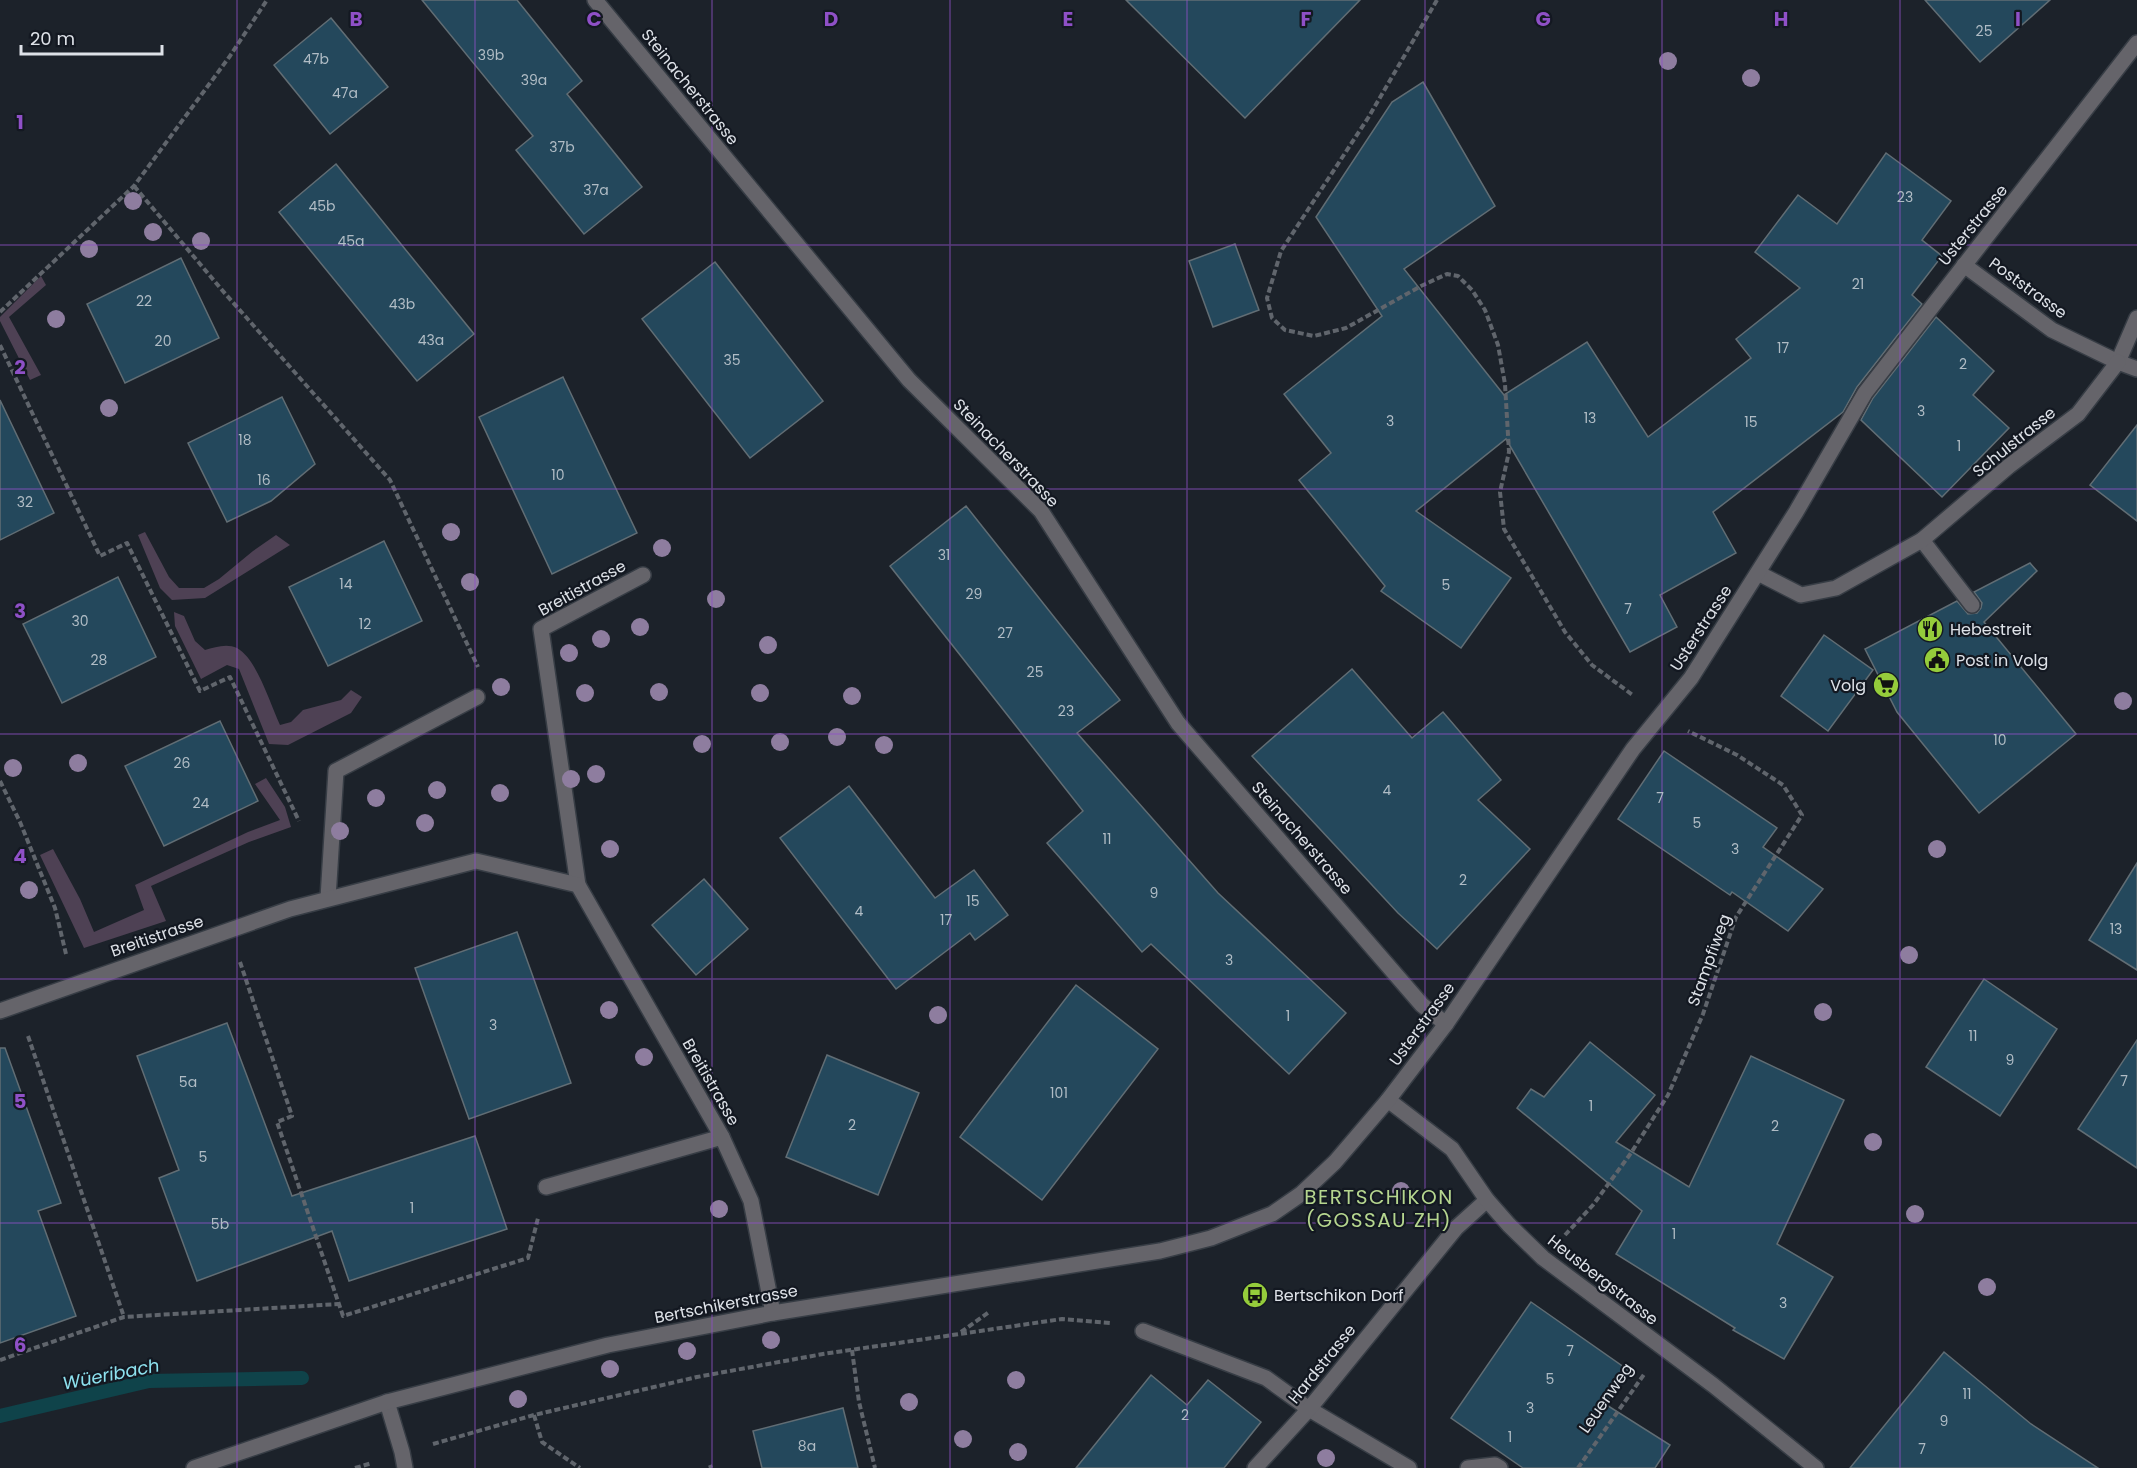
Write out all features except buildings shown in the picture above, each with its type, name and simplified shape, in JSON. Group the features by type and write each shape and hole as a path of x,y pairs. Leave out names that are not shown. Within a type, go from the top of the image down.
{"street":[{"name":"Steinacherstrasse","path":"595,0 909,380 1041,511 1178,723 1422,1005 1446,1024"},
{"name":"Usterstrasse","path":"1272,1214 1300,1194 1328,1168 1388,1100 1446,1024 1633,749 1692,678 1796,512 1865,393 2137,43"},
{"name":"Poststrasse","path":"1964,265 2052,330 2137,369"},
{"name":"Schulstrasse","path":"1758,573 1801,595 1836,588 1922,540 2009,466 2078,414 2118,362 2137,318"},
{"path":"1922,540 1972,605"},
{"name":"Breitistrasse","path":"643,575 541,629 578,885 722,1137 751,1201 773,1313"},
{"path":"327,898 336,771 477,698"},
{"name":"Breitistrasse","path":"0,1011 327,898 476,861 578,885"},
{"name":"Heusbergstrasse","path":"1388,1100 1452,1149 1487,1200 1509,1226 1543,1258 1663,1348 1816,1468"},
{"path":"546,1187 722,1137"},
{"name":"Hardstrasse","path":"1255,1468 1309,1409 1456,1228 1487,1200"},
{"name":"Bertschikerstrasse","path":"194,1468 387,1402 608,1345 773,1313 1160,1251 1211,1238 1272,1214"},
{"path":"1143,1331 1266,1378 1309,1409 1409,1468"},
{"path":"387,1402 405,1468"},
{"path":"1468,1468 1495,1465 1500,1468"}],"path":[{"path":"0,312 134,186 230,56 267,0"},
{"path":"1437,0 1368,118 1281,251 1267,298 1272,318 1285,330 1314,336 1346,328 1447,274 1458,276 1485,310 1498,345 1505,384 1509,452 1500,492 1504,529 1565,632 1592,664 1659,716"},
{"path":"134,186 222,290 390,480 479,668 477,698"},
{"path":"0,345 100,556 127,543 200,691 230,677 300,823"},
{"name":"Stampfiweg","path":"1543,1258 1593,1205 1631,1153 1668,1095 1703,1014 1736,917 1802,815 1783,785 1737,755 1659,716"},
{"path":"0,781 20,822 55,908 74,985"},
{"path":"229,930 292,1116 277,1122 343,1316 528,1258 546,1187"},
{"path":"17,1004 124,1317"},
{"path":"0,1360 124,1317 339,1304"},
{"path":"355,1468 402,1452 534,1415 696,1377 852,1350 1062,1319 1105,1321 1143,1331"},
{"name":"Leuenweg","path":"1578,1468 1663,1348"},
{"path":"852,1350 859,1402 875,1468"},
{"path":"534,1415 542,1442 580,1468"}],"shaded area":[{"path":"41,276 46,285 9,317 41,375 30,380 0,317"},
{"path":"145,532 169,577 179,588 204,588 276,535 290,545 205,598 172,600 160,588 138,535"},
{"path":"174,612 184,616 195,641 205,650 229,646 237,648 244,654 257,672 280,725 291,722 303,710 341,700 351,690 362,697 351,713 288,745 269,744 239,669 227,665 201,679 175,626"},
{"path":"266,778 285,807 291,827 249,842 151,886 166,921 84,948 40,855 53,849 80,899 94,932 144,910 135,885 248,832 280,820 255,784"}],"waterway":[{"name":"Wüeribach","path":"0,1416 149,1381 302,1378"}],"place":[{"name":"Hebestreit","path":"1930,629"},
{"name":"Post in Volg","path":"1937,660"},
{"name":"Volg","path":"1886,685"},
{"name":"Bertschikon Dorf","path":"1255,1295"}],"district":[{"name":"BERTSCHIKON (GOSSAU ZH)","path":"1379,1208"}]}
